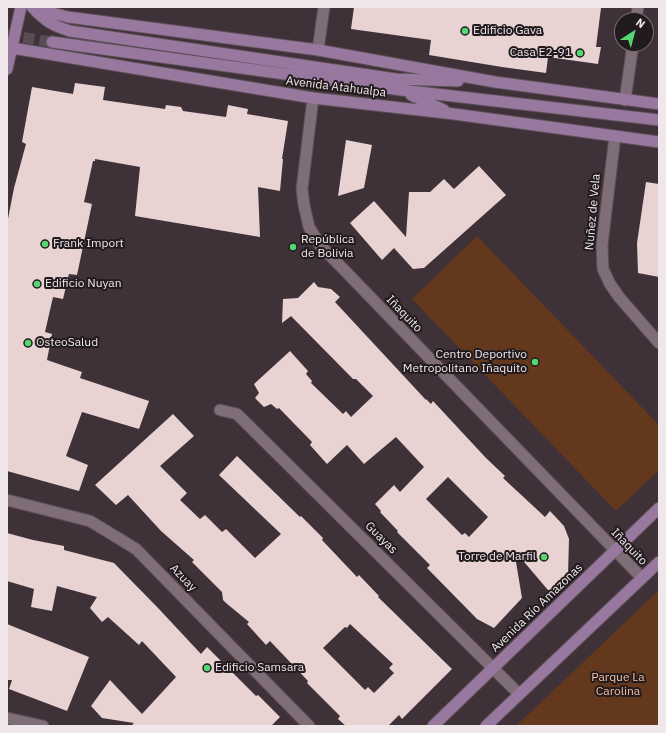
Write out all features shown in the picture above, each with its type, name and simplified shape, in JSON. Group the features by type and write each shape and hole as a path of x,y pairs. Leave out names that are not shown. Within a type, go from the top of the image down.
{"main road":[{"path":"7,69 21,7"},
{"path":"32,7 45,20 70,31 396,79 494,82"},
{"path":"44,7 52,13 68,17 318,50 494,82 659,104"},
{"name":"Avenida Atahualpa","path":"52,42 401,90 659,120"},
{"name":"Avenida Atahualpa","path":"12,48 313,98 454,114 659,142"},
{"path":"401,90 454,114"},
{"name":"Avenida Río Amazonas","path":"434,726 659,508"},
{"path":"486,726 659,562"}],"street":[{"path":"318,50 324,7"},
{"path":"624,100 632,52"},
{"name":"Iñaquito","path":"313,98 302,189 309,228 320,245 642,578"},
{"name":"Nuñez de Vela","path":"614,136 602,245 603,269 610,284 619,297 659,343"},
{"name":"Guayas","path":"220,410 238,414 519,694"},
{"name":"Azuay","path":"7,500 90,521 136,549 309,726"},
{"path":"7,718 43,726"}],"green space":[{"name":"Centro Deportivo Metropolitano Iñaquito","path":"477,236 659,425 659,470 616,511 412,299"},
{"name":"Parque La Carolina","path":"659,590 659,726 516,726"}],"building":[{"path":"354,7 601,8 596,47 601,47 598,64 548,57 546,73 429,55 431,40 351,29"},
{"path":"75,83 105,87 103,100 165,109 166,105 181,107 183,111 226,117 228,105 248,109 247,114 288,121 282,159 280,191 258,187 260,237 135,216 140,167 95,159 95,161 93,161 84,202 92,204 77,275 69,274 63,299 53,297 45,332 52,334 47,360 82,372 80,378 149,401 139,429 82,412 66,456 88,465 79,491 7,471 7,224 14,188 26,144 22,142 32,87 73,94"},
{"path":"346,140 372,145 364,188 338,196"},
{"path":"479,166 506,195 424,268 413,269 394,248 382,260 350,223 374,201 406,237 409,192 430,192 444,179 454,189"},
{"path":"646,182 659,184 659,277 638,273 637,243"},
{"path":"314,282 318,287 331,289 340,297 335,302 426,400 431,404 433,401 486,458 505,476 503,478 545,517 550,511 564,526 569,539 568,575 560,589 553,596 514,550 522,598 494,628 477,619 427,568 430,565 397,532 398,531 380,512 381,511 375,504 394,485 400,492 424,467 396,437 364,464 347,445 327,464 310,445 312,442 279,408 277,409 271,404 264,407 255,398 259,393 254,384 290,351 308,371 306,374 312,381 311,383 343,414 346,411 351,417 373,396 356,379 353,379 291,316 282,323 283,299 298,298","holes":["448,477 488,517 469,537 465,533 462,535 426,499"]},
{"path":"173,414 194,436 160,466 187,493 180,500 200,519 205,515 222,532 226,529 255,558 281,534 219,475 237,456 300,517 301,516 323,538 322,540 357,577 359,575 379,596 378,597 452,669 402,719 399,715 388,726 346,726 338,719 340,716 307,683 308,681 270,641 266,645 247,624 249,622 223,600 222,592 192,562 194,560 161,531 128,495 116,505 95,485","holes":["350,624 393,664 389,668 394,673 374,693 368,687 365,690 323,648"]},
{"path":"7,533 64,546 64,550 114,563 201,654 207,647 256,696 258,695 280,717 271,726 131,726 134,723 102,718 91,706 110,680 142,714 176,677 142,641 139,645 108,617 102,622 90,608 97,597 57,586 52,611 31,607 34,589 7,581"},
{"path":"7,624 89,657 67,711 9,689 12,680 7,680"}],"tunnel":[{"path":"7,35 52,42"}],"place":[{"name":"Edificio Gava","path":"465,31"},
{"name":"Casa E2-91","path":"580,53"},
{"name":"Frank Import","path":"45,244"},
{"name":"República de Bolivia","path":"293,247"},
{"name":"Edificio Nuyan","path":"37,284"},
{"name":"OsteoSalud","path":"28,343"},
{"name":"Centro Deportivo Metropolitano Iñaquito","path":"535,362"},
{"name":"Torre de Marfil","path":"544,557"},
{"name":"Edificio Samsara","path":"207,668"}]}
